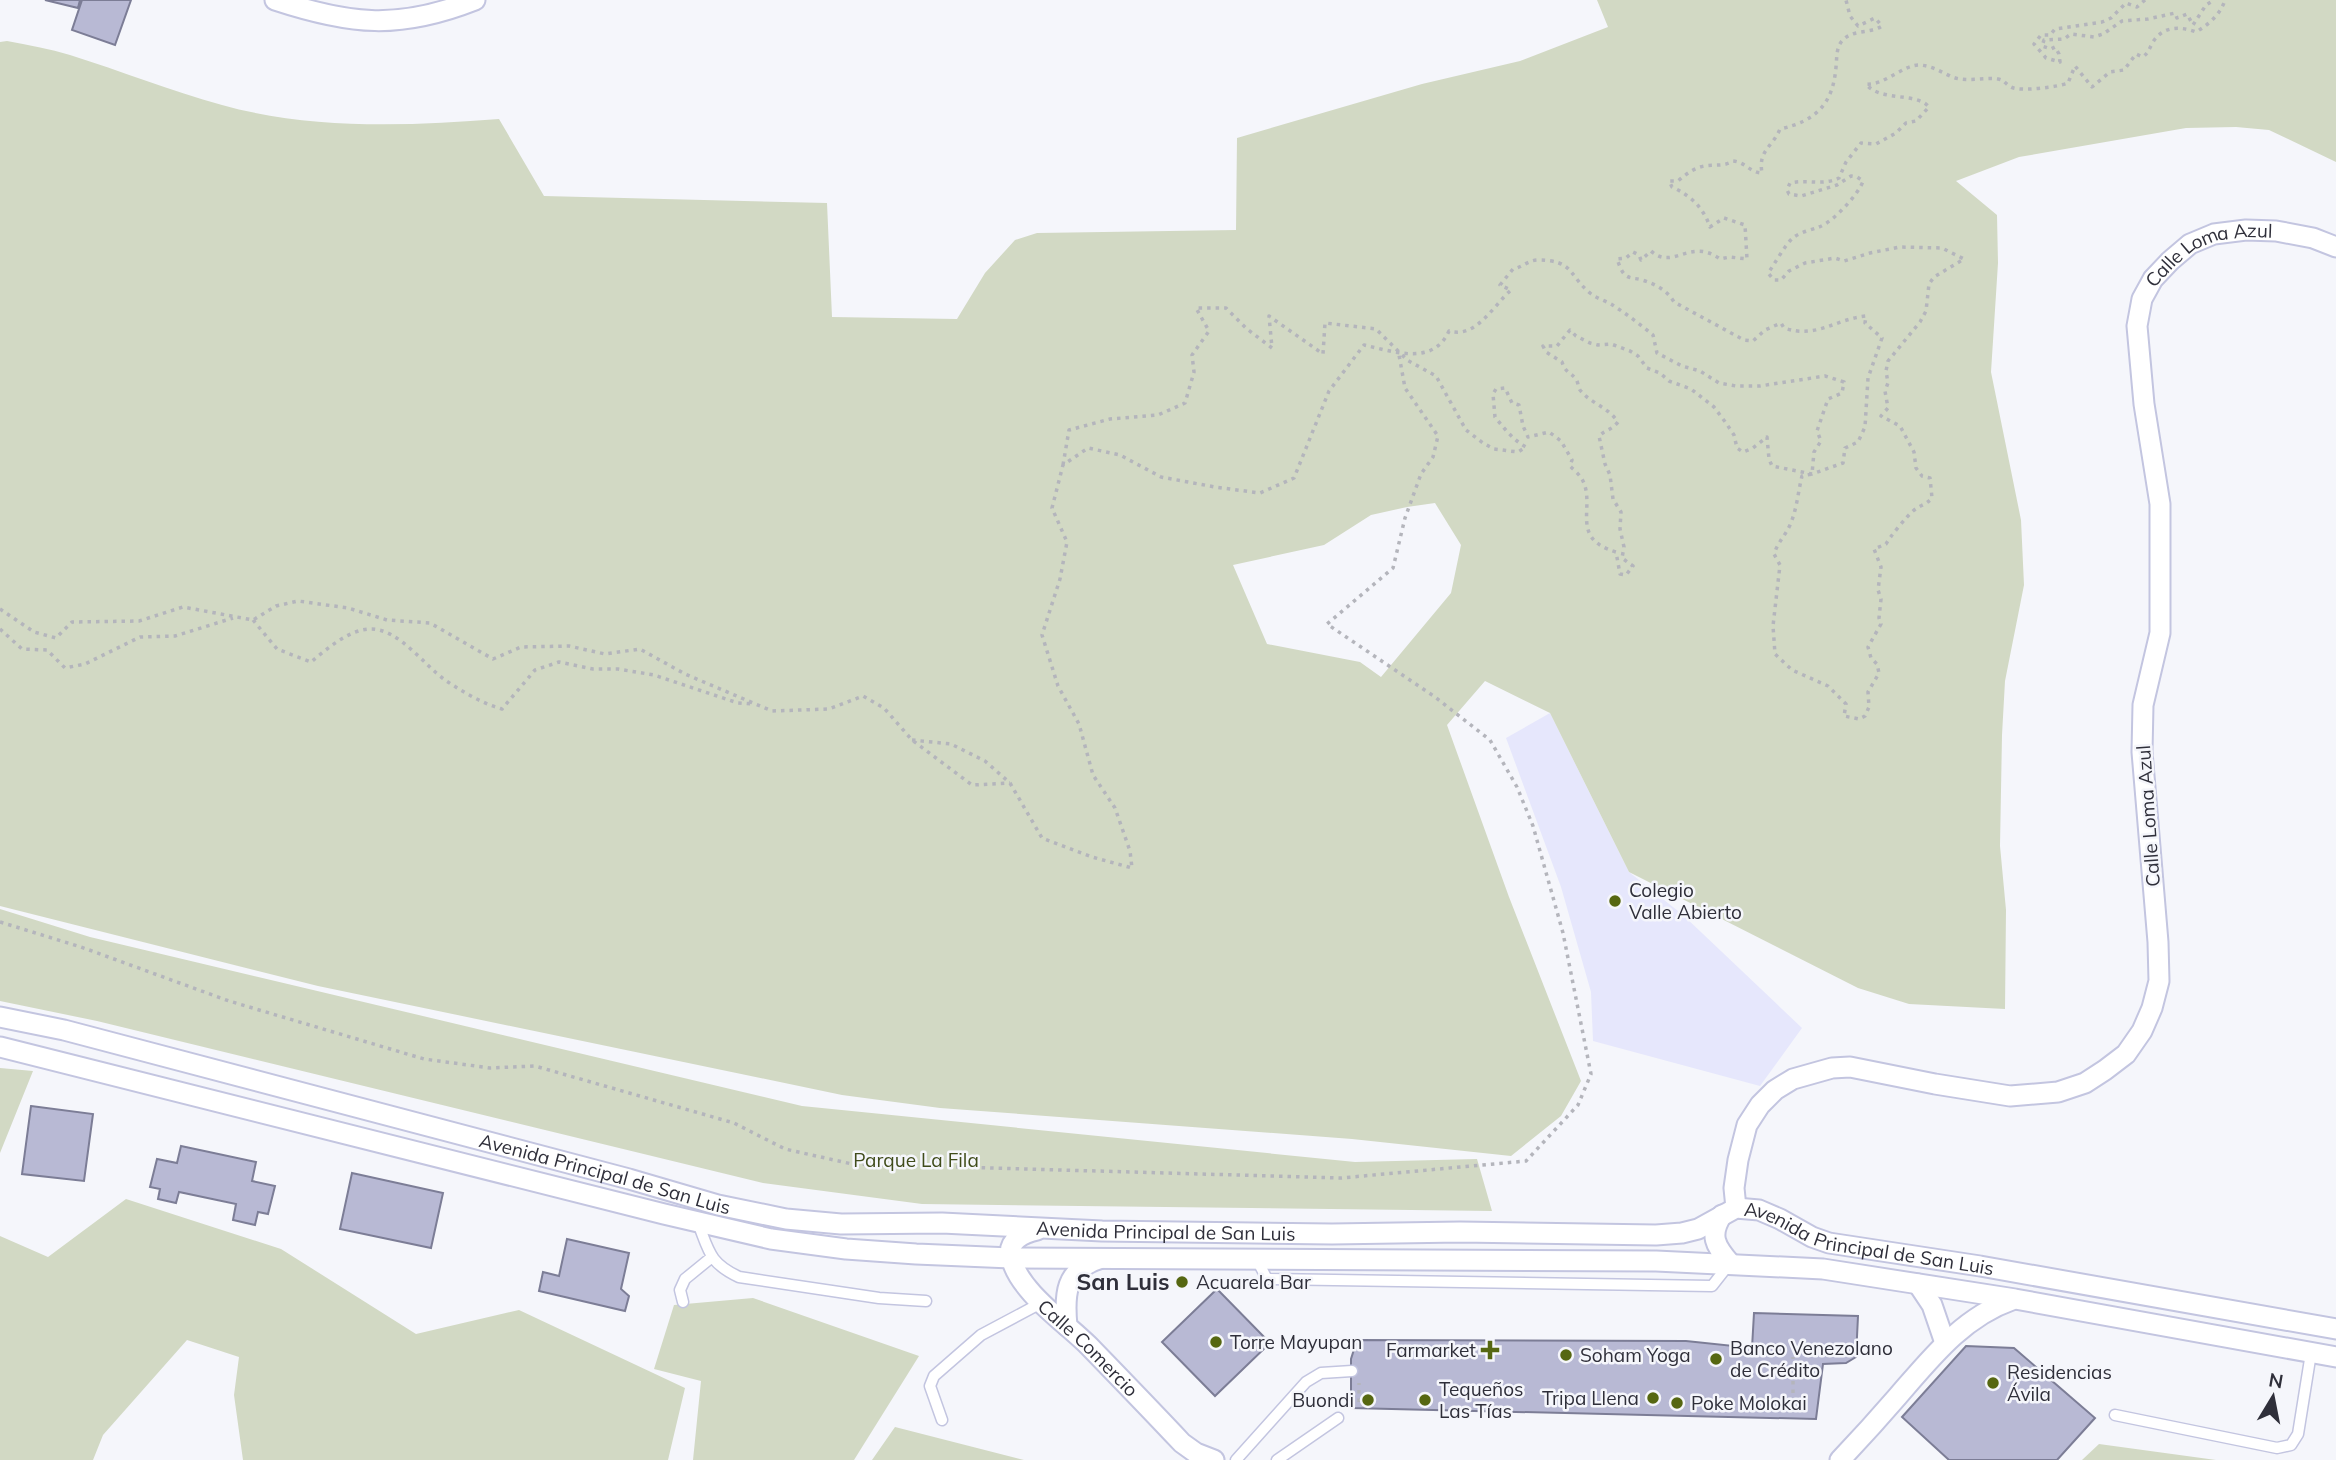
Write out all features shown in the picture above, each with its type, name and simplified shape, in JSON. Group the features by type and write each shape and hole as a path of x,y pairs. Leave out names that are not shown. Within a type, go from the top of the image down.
{"street":[{"path":"275,0 349,20 378,22 438,13 475,0"},
{"name":"Calle Loma Azul","path":"1730,1263 1718,1250 1715,1240 1718,1222 1729,1212 1747,1125 1760,1105 1775,1090 1793,1079 1832,1068 1850,1067 2010,1096 2058,1092 2085,1083 2105,1070 2126,1054 2142,1031 2159,981 2142,751 2143,705 2160,633 2160,504 2144,404 2138,339 2137,326 2142,299 2153,279 2170,261 2190,244 2214,234 2246,230 2276,231 2313,238 2336,247"},
{"name":"Avenida Principal de San Luis","path":"0,1017 64,1030 629,1179 718,1206 786,1219 841,1224 922,1223 1102,1231 1656,1235 1690,1231 1729,1212 1766,1212 1794,1229 1829,1243 1980,1266 2336,1329"},
{"name":"Avenida Principal de San Luis","path":"0,1047 698,1222 771,1239 846,1249 1011,1258 1730,1263 1823,1269 2015,1299 2336,1357"},
{"path":"920,1254 939,1245 940,1240 938,1234 922,1223"},
{"path":"1011,1258 1011,1248 1015,1240 1023,1233 1045,1228"},
{"name":"Calle Comercio","path":"1011,1258 1031,1292 1182,1443 1196,1453 1214,1460"},
{"path":"1067,1326 1065,1303 1069,1285 1084,1264 1102,1258"},
{"path":"1918,1284 1932,1304 1945,1343"},
{"path":"1840,1460 1945,1343 1980,1315 2015,1299"}],"lane":[{"path":"698,1222 712,1256 721,1268 738,1277 879,1298 926,1301"},
{"path":"683,1302 680,1290 685,1279 712,1256"},
{"path":"942,1420 930,1386 934,1376 981,1335 1042,1302"},
{"path":"2115,1415 2277,1448 2291,1446 2298,1434 2311,1353"},
{"path":"1236,1460 1306,1382 1321,1373 1352,1371"},
{"path":"1277,1460 1338,1418"}],"path":[{"path":"1846,0 1850,16 1858,26 1874,18 1882,26 1844,38 1836,56 1834,86 1822,111 1799,125 1780,129 1774,143 1762,154 1762,173 1754,173 1742,162 1733,160 1727,164 1694,169 1678,181 1669,181 1672,187 1691,197 1706,215 1710,227 1724,218 1745,225 1746,259 1720,259 1701,249 1677,257 1656,256 1651,251 1641,260 1639,255 1633,252 1626,258 1617,259 1624,274 1663,288 1674,302 1744,340 1753,341 1765,330 1781,323 1784,328 1804,333 1854,317 1866,316 1864,323 1882,338 1868,378 1865,428 1858,442 1845,448 1843,463 1802,476 1798,502 1790,525 1778,541 1774,554 1780,565 1773,626 1774,654 1792,670 1836,692 1846,704 1843,716 1859,719 1865,716 1869,707 1868,692 1879,673 1878,664 1871,658 1868,647 1881,624 1881,599 1878,590 1881,567 1874,549 1886,544 1906,517 1916,508 1926,505 1932,498 1930,478 1922,476 1916,468 1914,452 1900,426 1881,416 1888,408 1885,391 1888,383 1888,361 1897,353 1926,311 1929,284 1964,259 1942,248 1900,247 1844,261 1835,258 1805,263 1789,271 1782,280 1774,280 1768,273 1793,238 1810,229 1821,227 1852,200 1863,181 1852,176 1836,185 1801,196 1789,194 1787,190 1790,183 1825,183 1839,178 1846,162 1861,144 1876,144 1896,133 1906,123 1916,121 1929,107 1925,102 1889,93 1880,94 1866,84 1875,85 1912,65 1921,65 1944,71 1951,77 2003,80 2010,87 2023,90 2058,88 2068,83 2075,66 2092,87 2110,72 2124,70 2136,54 2143,57 2160,34 2173,27 2196,32 2204,27 2219,14 2225,0"},
{"path":"2145,0 2137,8 2126,3 2111,18 2102,22 2055,29 2050,35 2040,35 2034,44 2046,58 2060,62 2055,47 2051,49 2042,46 2045,40 2064,39 2071,34 2094,37 2122,21 2175,13 2177,18 2187,14 2193,25 2207,5 2214,0"},
{"path":"1063,465 1088,448 1120,455 1161,477 1260,493 1294,478 1329,391 1364,345 1410,354 1432,351 1443,344 1449,331 1459,334 1472,329 1511,290 1500,285 1513,268 1538,260 1560,264 1572,270 1591,294 1615,306 1653,335 1657,353 1682,366 1700,371 1719,383 1760,386 1825,376 1844,382 1842,393 1828,399 1823,413 1817,431 1821,441 1815,452 1812,474"},
{"path":"912,740 951,744 985,761 1010,783 1042,838 1092,857 1132,868 1130,850 1115,808 1093,775 1079,724 1058,686 1042,635 1060,579 1067,542 1052,508 1069,430 1110,419 1158,415 1185,403 1194,372 1192,355 1209,331 1196,308 1226,308 1272,348 1269,316 1323,354 1325,323 1376,329 1407,360 1436,376 1460,422 1483,443 1494,449 1518,452 1526,447 1516,441 1495,417 1493,394 1496,389 1505,388 1512,403 1519,405 1528,437 1549,432 1561,441 1572,460 1570,466 1582,479 1591,537 1604,549 1616,552 1620,574 1626,575 1633,566 1622,558 1624,547 1620,528 1621,512 1614,499 1599,436 1613,429 1618,422 1611,412 1600,407 1580,390 1576,379 1565,371 1562,362 1546,352 1543,346 1557,346 1570,330 1590,343 1611,344 1630,351 1638,356 1647,368 1660,373 1669,381 1691,389 1714,407 1734,435 1737,448 1743,452 1753,448 1767,436 1772,466 1812,474"},
{"path":"0,922 81,947 229,1001 424,1059 489,1068 535,1066 734,1123 785,1149 852,1164 1341,1178 1526,1160 1578,1105 1591,1074 1563,933 1533,826 1517,787 1490,740 1435,697 1327,624 1393,568 1405,518 1421,474 1433,457 1438,436 1405,388 1399,353"},
{"path":"253,620 276,606 298,601 348,608 387,620 430,623 493,659 521,647 569,646 605,654 640,649 685,674 772,711 829,709 863,696 884,708 912,740 971,785 1010,783"},
{"path":"0,609 34,632 56,638 72,622 139,621 183,607 253,620 277,649 311,662 338,639 370,629 387,632 417,654 443,679 483,703 502,709 535,670 559,662 593,669 618,668 654,675 738,703 757,705"},
{"path":"0,629 22,649 47,650 65,668 85,664 140,637 175,636 236,617"},
{"path":"1793,1357 1793,1410"}],"shaded area":[{"name":"Colegio Valle Abierto","path":"1550,713 1629,872 1683,915 1802,1028 1760,1086 1593,1041 1591,992 1561,887 1506,738"}],"green space":[{"path":"1597,0 2336,0 2336,162 2269,130 2236,127 2186,128 2019,157 1956,181 1997,215 1998,263 1991,372 2021,520 2024,585 2005,681 2002,735 2000,846 2006,910 2005,1009 1909,1004 1858,988 1629,872 1550,713 1485,681 1447,725 1509,897 1581,1081 1561,1116 1511,1156 1352,1139 940,1108 842,1095 318,986 0,906 0,42 7,41 62,53 222,105 290,119 395,124 499,119 544,196 827,203 832,317 957,319 985,273 1015,240 1037,233 1236,230 1237,138 1422,84 1520,61 1608,27","holes":["1435,503 1461,545 1451,593 1381,677 1360,662 1267,644 1233,565 1324,545 1371,515"]},
{"name":"Parque La Fila","path":"0,909 90,937 802,1106 1355,1162 1477,1159 1492,1211 922,1204 763,1183 97,1021 0,1001"},
{"path":"0,1068 33,1071 0,1153"},
{"path":"126,1199 281,1249 416,1334 519,1310 685,1388 668,1460 243,1460 234,1395 239,1357 187,1340 103,1435 93,1460 0,1460 0,1236 48,1257"},
{"path":"753,1298 919,1356 854,1460 693,1460 701,1381 654,1369 674,1305"},
{"path":"895,1427 1024,1460 872,1460"},
{"path":"2099,1444 2216,1460 2082,1460"}],"building":[{"path":"45,0 80,0 78,8"},
{"path":"82,0 131,0 115,45 72,30"},
{"path":"31,1106 93,1114 84,1181 22,1174"},
{"path":"181,1146 256,1162 252,1181 275,1186 268,1214 258,1212 255,1225 233,1220 236,1204 179,1192 176,1203 158,1199 160,1189 150,1187 157,1159 177,1163"},
{"path":"352,1173 443,1193 431,1248 340,1229"},
{"path":"567,1239 629,1253 621,1289 629,1296 625,1311 539,1291 543,1272 559,1276"},
{"name":"Torre Mayupan","path":"1217,1289 1270,1343 1215,1396 1162,1342"},
{"path":"1754,1313 1858,1316 1856,1357 1846,1363 1823,1364 1816,1419 1351,1408 1351,1359 1357,1340 1686,1341 1752,1348"},
{"name":"Residencias Ávila","path":"1966,1346 2014,1348 2095,1418 2057,1460 1949,1460 1902,1417"}],"place":[{"name":"Colegio Valle Abierto","path":"1615,901"},
{"name":"Acuarela Bar","path":"1182,1282"},
{"name":"Torre Mayupan","path":"1216,1342"},
{"name":"Farmarket","path":"1490,1350"},
{"name":"Soham Yoga","path":"1566,1355"},
{"name":"Banco Venezolano de Crédito","path":"1716,1359"},
{"name":"Residencias Ávila","path":"1993,1383"},
{"name":"Tripa Llena","path":"1653,1398"},
{"name":"Buondi","path":"1368,1400"},
{"name":"Tequeños Las Tías","path":"1425,1400"},
{"name":"Poke Molokai","path":"1677,1403"}],"district":[{"name":"San Luis","path":"1123,1281"}]}
